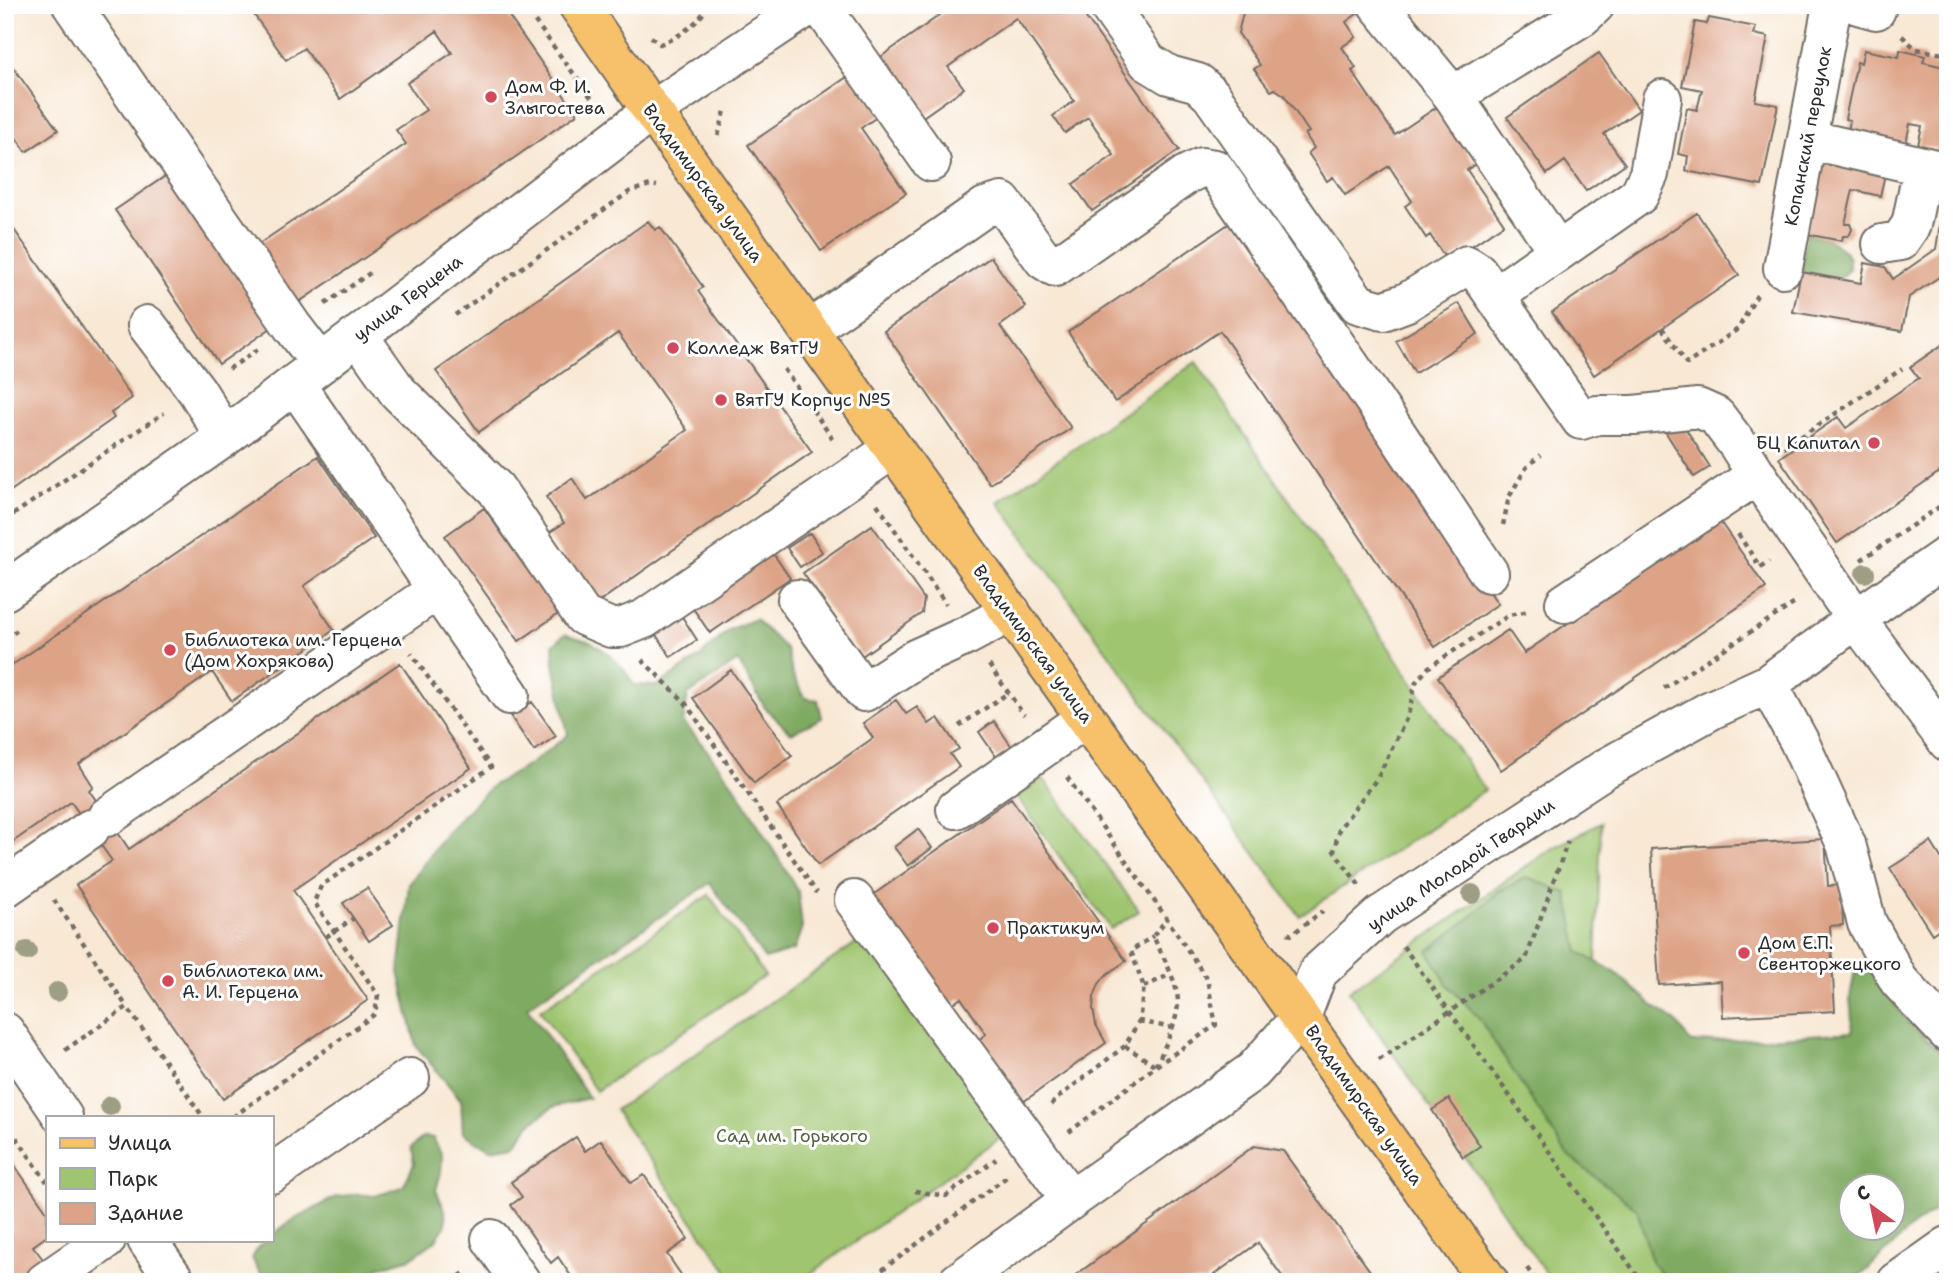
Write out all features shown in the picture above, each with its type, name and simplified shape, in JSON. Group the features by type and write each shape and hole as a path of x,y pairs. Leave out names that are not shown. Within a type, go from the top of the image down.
{"main road":[{"name":"Владимирская улица","path":"579,5 808,330 1489,1282"}],"street":[{"path":"72,5 292,326 308,374 438,589 510,695"},
{"name":"улица Герцена","path":"5,591 225,437 652,111 810,5"},
{"path":"820,5 931,162"},
{"path":"1108,5 1148,62 1169,75 1198,83 1211,95 1358,304 1383,311 1407,302 1468,265 1478,272 1581,420 1597,415 1634,415 1698,408 1716,416 1856,619 1948,742"},
{"path":"1378,5 1453,96 1558,251"},
{"path":"1453,96 1583,16 1595,5"},
{"name":"Копанский переулок","path":"1783,268 1832,5"},
{"path":"1495,296 1639,195 1649,174 1662,99"},
{"path":"1807,139 1936,169 1911,225 1900,241 1882,244"},
{"path":"808,330 985,207 1002,202 1044,260 1055,267 1186,175 1202,167 1215,170 1395,431 1489,573"},
{"path":"147,326 197,391 225,437"},
{"path":"358,335 398,392 496,489 583,616 611,628 621,628 644,619 893,449"},
{"path":"1565,603 1757,475"},
{"name":"улица Молодой Гвардии","path":"978,1276 1071,1200 1253,1071 1301,1017 1318,972 1381,915 1606,768 1711,710 1768,684 1948,555"},
{"path":"5,888 438,589"},
{"path":"797,599 864,692 915,659 1011,612"},
{"path":"1768,684 1799,741 1846,844 1867,923 1899,981 1948,1032"},
{"path":"956,809 1086,718"},
{"path":"854,900 1071,1200"},
{"path":"5,1032 63,1116"},
{"path":"273,1173 410,1078"},
{"path":"491,1239 521,1282"},
{"path":"45,1282 103,1242"},
{"path":"1897,1282 1948,1246"}],"path":[{"path":"523,5 593,100 594,112"},
{"path":"644,29 660,44 671,40 701,19 709,5"},
{"path":"721,149 718,136 720,124 725,108 732,103"},
{"path":"5,520 375,270"},
{"path":"1662,328 1687,364"},
{"path":"1757,475 1776,453 1902,369"},
{"path":"1657,692 1948,501"},
{"path":"1509,615 1429,667 1416,682 1408,715 1378,777 1339,829 1334,851 1642,1282"},
{"path":"611,628 684,701 824,904 854,900"},
{"path":"234,1116 375,1014 378,995 314,902 321,886 491,767 405,645"},
{"path":"959,726 1008,693"},
{"path":"1379,1060 1526,959 1571,833"},
{"path":"1349,892 1359,884"},
{"path":"48,891 202,1116"},
{"path":"1279,928 1291,935 1329,906"},
{"path":"326,937 354,918"},
{"path":"1051,1105 1125,1046 1139,1021 1144,987 1131,951 1153,936 1167,919"},
{"path":"1125,1046 1156,1066 1172,1028 1178,1003 1171,974 1153,936"},
{"path":"1144,987 1171,974"},
{"path":"55,1056 127,1007"},
{"path":"1139,1021 1172,1028"},
{"path":"5,1121 46,1181"},
{"path":"915,1191 946,1196 984,1168"}],"green space":[{"path":"1806,234 1826,238 1846,252 1849,269 1835,278 1801,272"},
{"path":"1196,362 1485,790 1300,916 998,502"},
{"path":"755,619 786,649 793,675 805,698 818,700 822,718 791,733 765,708 738,661 688,695 683,722 736,788 798,891 802,927 794,950 765,959 710,883 527,1007 589,1098 553,1107 530,1124 515,1145 490,1149 463,1133 461,1100 416,1046 399,972 409,884 449,829 493,785 529,765 568,735 554,664 553,645 565,634 599,647 616,662 634,685 657,686 700,657 730,629"},
{"path":"1043,778 1139,911 1111,929 1017,797"},
{"path":"1601,823 1590,1129 1697,1282 1552,1282 1349,991 1551,849"},
{"path":"1527,877 1567,893 1579,952 1615,972 1675,1021 1691,1043 1853,1032 1850,997 1857,961 1872,973 1905,1018 1948,1059 1948,1202 1908,1231 1908,1172 1838,1172 1838,1242 1896,1242 1867,1270 1849,1282 1668,1282 1652,1263 1637,1209 1568,1156 1478,1017 1447,984 1428,951 1499,891"},
{"path":"709,895 765,976 596,1091 540,1010"},
{"name":"Сад им. Горького","path":"869,934 1007,1133 799,1282 735,1282 615,1110"},
{"path":"423,1137 433,1138 442,1155 436,1190 445,1211 446,1225 435,1241 411,1258 380,1267 358,1282 265,1282 252,1258 262,1244 273,1242 273,1234 288,1223 336,1197 356,1194 375,1196 403,1187 414,1164 411,1148"}],"building":[{"path":"247,5 501,5 577,114 296,304 256,246 406,144 396,130 426,110 407,83 452,53 437,31 340,99 304,48 286,60"},
{"path":"954,5 1077,5 1179,150 1092,211 1073,184 1114,155 1088,117 1065,133 1053,116 1074,101 1016,18 948,67 964,88 917,121 875,61"},
{"path":"1245,5 1357,5 1361,11 1346,22 1356,37 1342,47 1356,68 1352,71 1395,135 1437,107 1475,164 1467,170 1504,224 1448,262 1430,235 1426,238 1405,206 1412,201 1389,166 1345,195 1333,177 1327,181 1308,153 1314,148 1305,134 1309,132 1284,95 1275,89 1271,91 1254,69 1260,65 1238,33"},
{"path":"1709,18 1756,27 1754,34 1768,37 1755,101 1778,105 1762,186 1686,171 1688,156 1678,154 1687,108 1697,110 1702,90 1682,86 1695,22 1707,24"},
{"path":"1864,50 1899,57 1900,50 1925,56 1923,62 1944,67 1948,59 1948,151 1918,145 1922,126 1910,124 1906,143 1848,132 1850,120 1845,119 1857,62 1861,63"},
{"path":"1599,53 1639,110 1604,134 1625,164 1586,191 1565,161 1547,174 1507,117"},
{"path":"5,56 58,130 26,152 5,122"},
{"path":"853,73 881,114 861,128 906,193 821,251 748,145"},
{"path":"1822,156 1886,170 1880,196 1853,190 1845,224 1850,224 1852,229 1850,234 1843,236 1842,241 1806,234"},
{"path":"167,175 271,328 219,364 115,210"},
{"path":"1946,186 1948,271 1909,297 1902,331 1793,312 1801,272 1861,283 1865,263 1885,267 1893,279 1936,249"},
{"path":"1697,213 1739,275 1594,375 1552,312"},
{"path":"1236,219 1498,604 1435,647 1220,331 1115,402 1068,332"},
{"path":"8,221 132,398 111,413 114,418 5,495 5,392 10,389 5,383 5,223"},
{"name":"ВятГУ Корпус №5","path":"648,221 655,230 660,227 703,287 698,291 812,452 596,604 547,534 564,523 546,497 572,478 587,500 687,430 618,333 479,432 436,371"},
{"path":"991,257 1026,307 1000,326 1071,428 990,484 884,331"},
{"path":"1459,303 1478,334 1415,373 1396,341"},
{"name":"БЦ Капитал","path":"1948,341 1948,466 1837,543 1779,458 1838,417 1846,428 1919,378 1910,367"},
{"path":"1679,418 1710,467 1694,477 1663,428"},
{"path":"318,456 374,538 304,586 334,630 232,701 212,672 79,764 93,786 89,790 129,849 400,663 471,768 293,890 368,1000 223,1099 76,885 112,861 71,802 5,847 5,670"},
{"path":"484,508 558,614 519,641 445,536"},
{"path":"1719,520 1766,588 1501,770 1438,677 1508,630 1524,653"},
{"path":"872,525 924,599 922,613 862,656 803,573"},
{"path":"810,533 822,552 800,567 787,548"},
{"path":"770,549 790,578 710,633 690,604"},
{"path":"679,612 697,640 671,657 652,629"},
{"path":"731,670 792,756 754,783 693,698"},
{"path":"896,700 906,714 917,707 929,724 938,718 959,749 950,754 959,767 818,865 777,805 873,738 863,723"},
{"path":"532,702 556,736 534,751 511,717"},
{"path":"994,721 1012,747 997,758 979,732"},
{"path":"1011,798 1126,961 1107,974 1094,997 1096,1025 1106,1043 1020,1104 976,1042 986,1034 961,998 948,1007 870,897"},
{"path":"918,829 932,848 908,866 894,847"},
{"name":"Дом Е.П. Свенторжецкого","path":"1825,839 1828,886 1841,885 1843,925 1830,926 1835,1011 1723,1017 1721,981 1659,985 1651,849"},
{"path":"1931,842 1948,869 1948,923 1932,934 1890,868"},
{"path":"367,888 393,925 369,941 343,903"},
{"path":"1449,1099 1480,1146 1463,1157 1432,1110"},
{"path":"576,1137 585,1151 601,1140 631,1183 644,1175 688,1239 667,1254 686,1282 575,1282 558,1257 551,1263 511,1205 522,1197 511,1182"},
{"path":"1254,1146 1283,1151 1378,1282 1274,1282 1282,1276 1258,1243 1204,1282 1066,1282"},
{"path":"11,1160 46,1211 46,1237 33,1246 48,1266 33,1282 5,1282 5,1163"},
{"path":"462,1273 468,1282 450,1282"}],"place":[{"name":"Дом Ф. И. Злыгостева","path":"491,97"},
{"name":"Колледж ВятГУ","path":"673,348"},
{"name":"ВятГУ Корпус №5","path":"721,400"},
{"name":"БЦ Капитал","path":"1874,443"},
{"name":"Библиотека им. Герцена (Дом Хохрякова)","path":"170,650"},
{"name":"Практикум","path":"993,928"},
{"name":"Дом Е.П. Свенторжецкого","path":"1744,953"},
{"name":"Библиотека им. А. И. Герцена","path":"168,981"}]}
